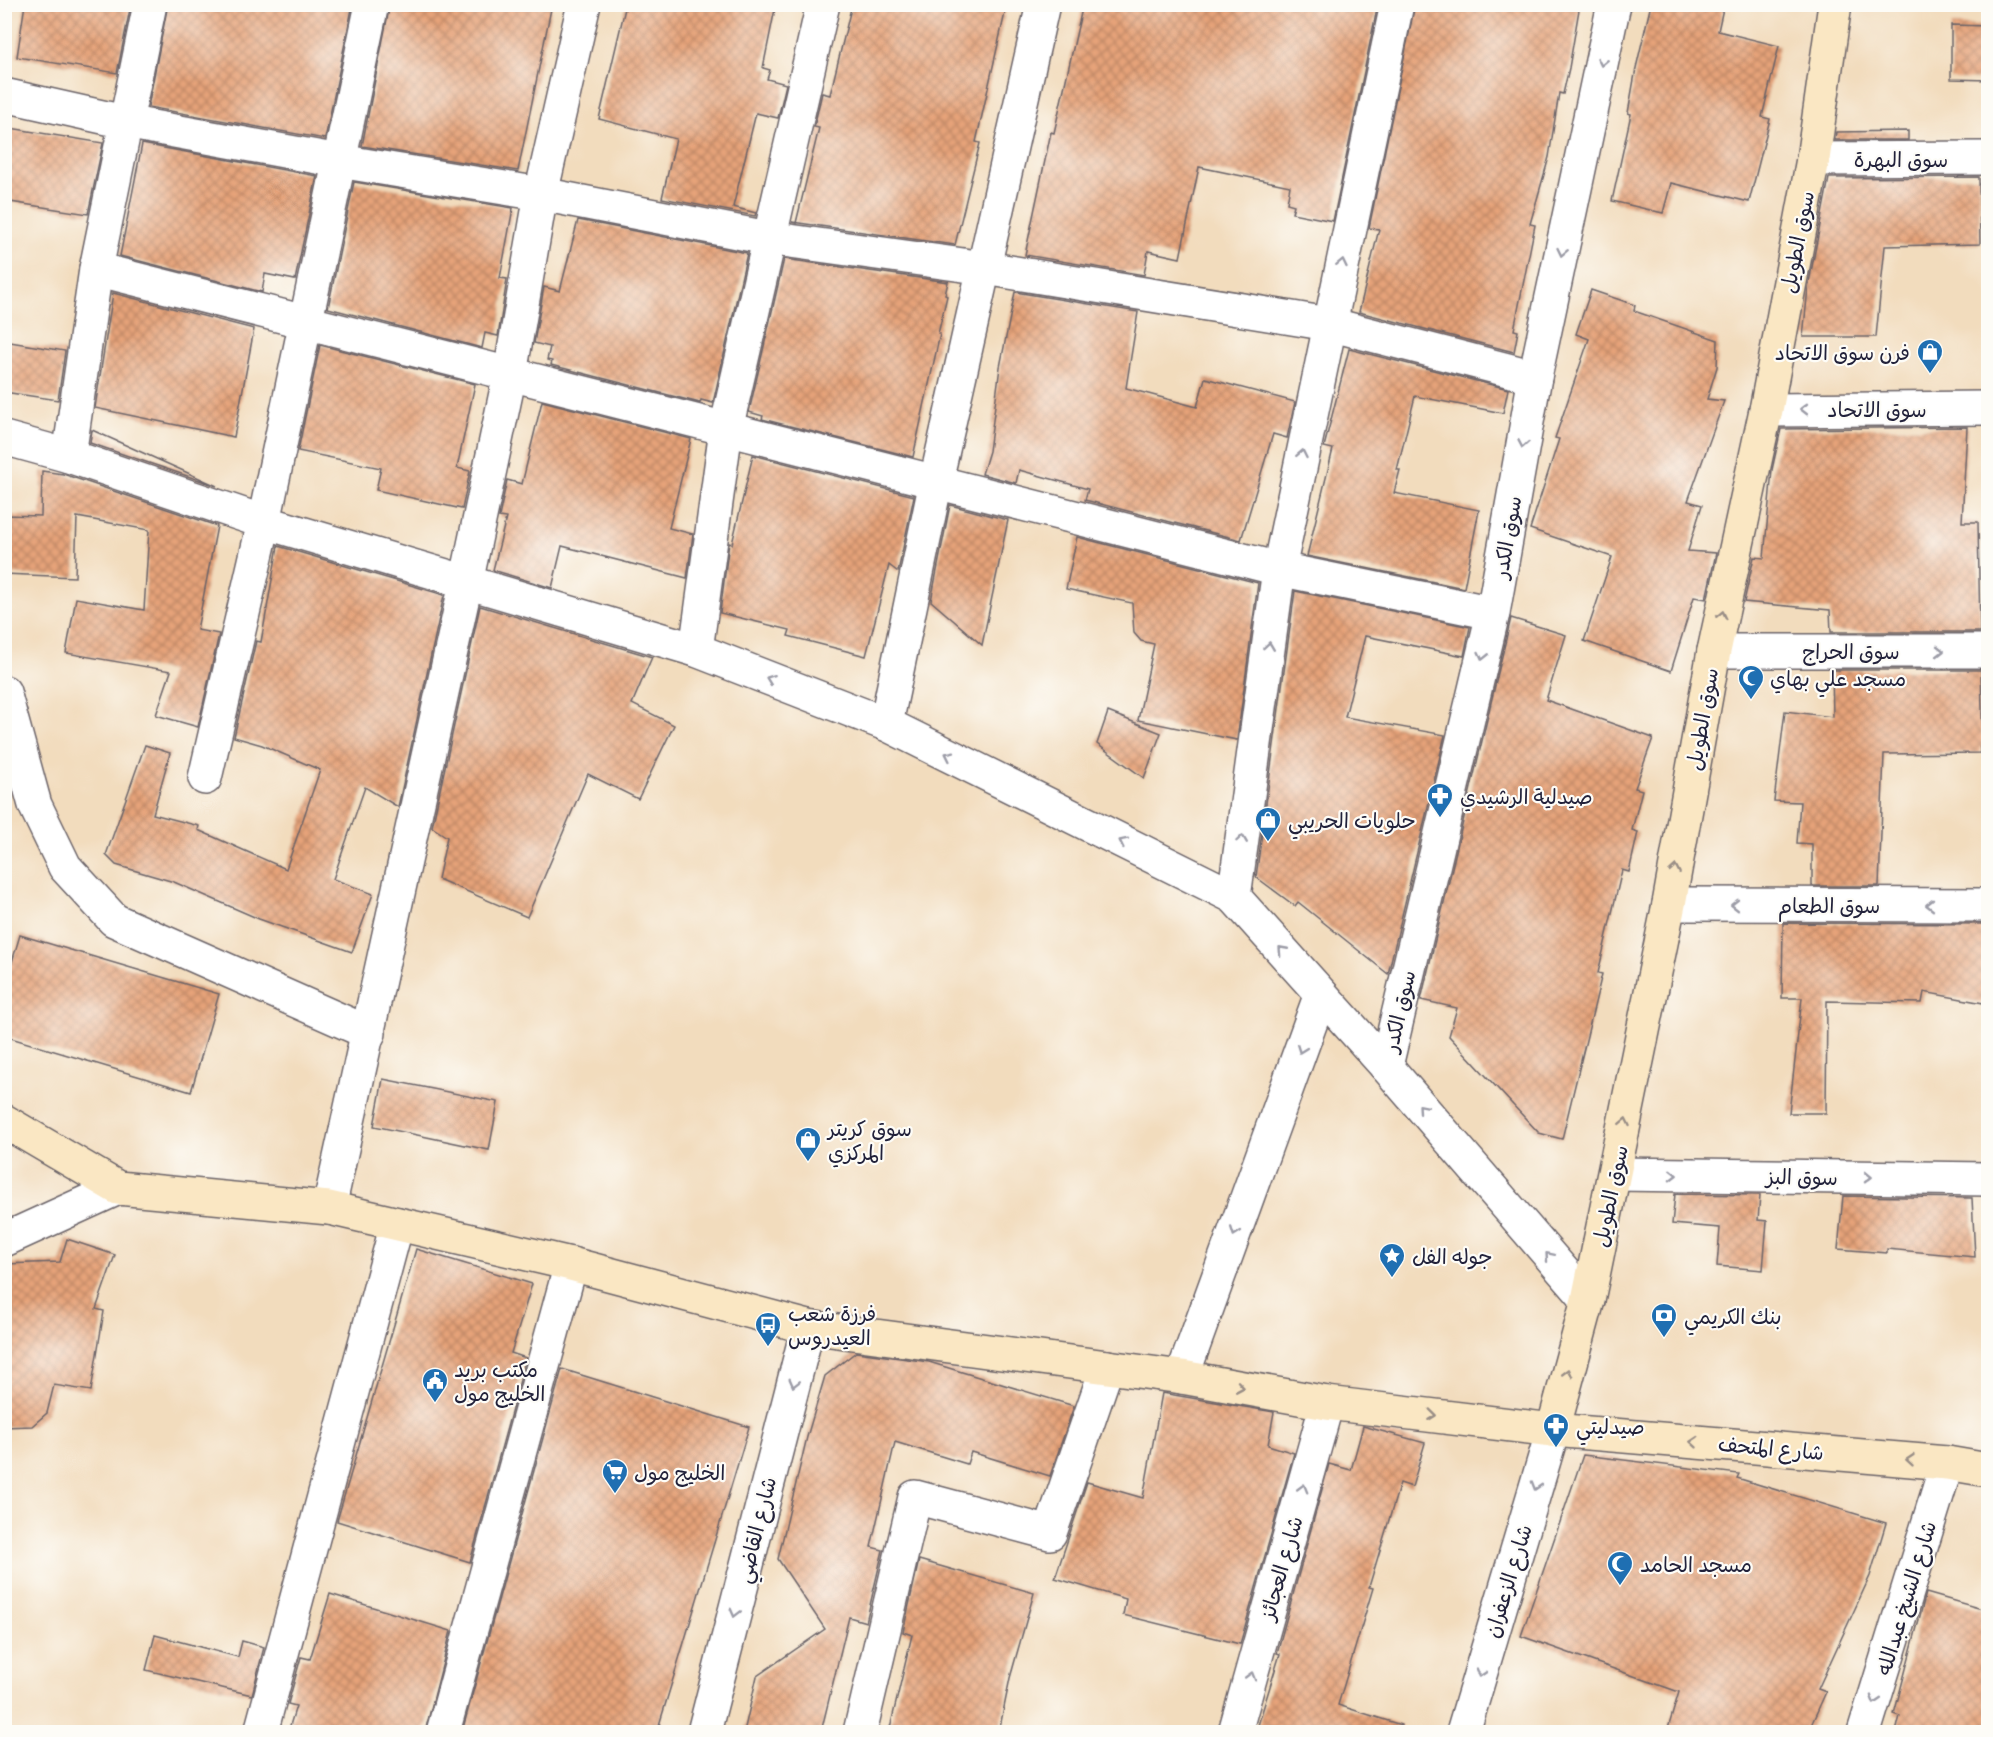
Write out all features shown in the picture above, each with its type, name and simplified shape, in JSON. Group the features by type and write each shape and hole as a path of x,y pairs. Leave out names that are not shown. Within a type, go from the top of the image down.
{"street":[{"path":"69,456 96,269 150,4"},
{"path":"205,778 264,522 372,4"},
{"path":"328,1208 369,1033 466,583 510,374 541,194 584,4"},
{"path":"696,650 726,429 823,4"},
{"path":"886,724 936,482 1042,4"},
{"path":"1234,897 1279,569 1397,4"},
{"name":"سوق الكدر","path":"1386,1066 1493,613 1535,377 1614,4"},
{"name":"سوق الطويل","path":"1553,1430 1588,1300 1669,904 1714,651 1766,410 1813,159 1835,4"},
{"path":"4,96 125,122 339,161 541,194 768,238 985,268 1329,324 1535,377"},
{"name":"سوق البهرة","path":"1813,159 1989,158"},
{"path":"96,269 1279,569 1493,613"},
{"name":"سوق الاتحاد","path":"1766,410 1989,408"},
{"path":"4,438 69,456 264,522 696,650 886,724 1234,897 1386,1066 1588,1300"},
{"name":"سوق الحراج","path":"1714,651 1989,651"},
{"path":"4,692 40,816 65,867 114,920 369,1033"},
{"name":"سوق الطعام","path":"1669,904 1989,905"},
{"path":"1182,1377 1321,994"},
{"path":"4,1121 118,1188"},
{"name":"سوق البز","path":"1615,1174 1989,1179"},
{"path":"4,1240 118,1188"},
{"name":"شارع المتحف","path":"118,1188 328,1208 571,1264 808,1327 1182,1377 1327,1403 1553,1430 1947,1463 1989,1470"},
{"path":"261,1732 397,1224"},
{"path":"443,1732 571,1264"},
{"name":"شارع القاضي","path":"704,1732 808,1327"},
{"path":"860,1732 915,1497 1050,1533 1107,1367"},
{"name":"شارع العجائز","path":"1235,1732 1327,1403"},
{"name":"شارع الزعفران","path":"1463,1732 1553,1430"},
{"name":"شارع الشيخ عبدالله","path":"1864,1732 1947,1463"}],"building":[{"path":"25,4 131,4 117,73 17,57"},
{"path":"168,4 353,4 325,139 148,107"},
{"path":"390,4 552,4 518,171 362,146"},
{"path":"626,4 776,4 763,68 770,70 767,79 786,84 778,118 756,113 733,207 756,213 755,216 662,198 676,139 599,119"},
{"path":"852,4 1007,4 976,142 980,143 955,245 796,223 819,128 814,127 822,93 830,95"},
{"path":"1083,4 1378,4 1333,221 1292,213 1294,205 1287,203 1290,186 1199,167 1180,258 1148,251 1144,275 1025,255 1051,132 1054,133"},
{"path":"1415,4 1580,4 1563,94 1559,93 1549,157 1530,224 1535,225 1514,330 1518,331 1514,352 1359,312 1379,229 1369,228"},
{"path":"1651,4 1724,4 1718,31 1779,46 1762,117 1770,119 1749,202 1671,183 1663,213 1612,201 1631,114 1628,113 1636,68"},
{"path":"1951,25 1989,26 1989,80 1951,79"},
{"path":"10,128 103,143 88,214 4,201 4,163"},
{"path":"1908,131 1908,140 1835,140 1836,132"},
{"path":"142,144 317,176 295,280 265,274 262,292 120,256"},
{"path":"1979,177 1980,244 1885,246 1876,337 1803,337 1808,288 1829,178"},
{"path":"354,182 513,208 500,278 507,279 498,336 485,333 482,348 328,308"},
{"path":"578,220 747,253 713,403 701,400 700,403 551,365 552,361 547,360 550,347 534,343 544,287 560,291"},
{"path":"784,259 948,282 938,334 940,334 913,457 762,419 763,416 749,412"},
{"path":"1591,290 1635,305 1634,311 1718,340 1717,367 1707,399 1724,401 1688,501 1702,505 1688,551 1716,553 1706,599 1694,597 1671,671 1584,641 1612,557 1530,529 1559,439 1555,438 1589,339 1576,334"},
{"path":"1015,292 1138,312 1126,388 1197,407 1205,378 1295,402 1287,438 1273,434 1241,540 1085,500 1088,489 1019,470 1016,483 982,474 989,451 1000,367"},
{"path":"113,293 254,329 234,437 95,408"},
{"path":"4,341 65,351 58,400 4,392"},
{"path":"320,345 475,384 457,468 470,471 462,509 376,490 381,468 298,451"},
{"path":"1349,349 1508,389 1503,413 1415,396 1397,470 1400,470 1394,493 1479,510 1464,588 1307,556 1333,449 1324,447"},
{"path":"542,401 691,439 669,528 693,534 687,578 562,546 552,588 493,570 506,518 499,517 507,480 522,484"},
{"path":"1967,427 1962,522 1978,522 1980,632 1831,632 1830,610 1744,602 1754,557 1764,558 1772,470 1781,429"},
{"path":"92,430 217,486 90,443"},
{"path":"753,455 914,496 898,572 889,565 866,656 788,636 790,630 720,613 729,543 732,544"},
{"path":"42,471 63,474 217,526 197,630 219,634 198,727 156,715 171,671 66,653 76,598 144,610 149,530 77,517 75,577 4,574 4,515 41,516"},
{"path":"950,505 1008,520 982,645 931,601"},
{"path":"1077,537 1258,583 1237,740 1138,720 1154,644 1141,641 1134,633 1132,603 1066,589"},
{"path":"278,546 444,595 398,807 365,787 333,879 373,894 352,952 259,919 174,882 116,865 106,855 145,745 170,753 153,814 199,826 198,830 286,869 320,770 262,745 234,737 256,641 261,642"},
{"path":"1295,591 1470,627 1464,656 1365,636 1345,717 1445,735 1388,974 1298,902 1295,906 1256,877"},
{"path":"480,606 652,657 632,704 674,725 638,799 588,774 527,917 438,879 447,837 432,827"},
{"path":"1511,618 1566,635 1546,700 1653,738 1635,788 1642,790 1632,830 1638,832 1629,872 1622,870 1598,973 1602,974 1562,1139 1539,1133 1449,1036 1457,1008 1421,1000"},
{"path":"1832,670 1981,670 1983,747 1980,747 1980,753 1884,754 1879,886 1812,886 1812,844 1797,843 1800,802 1774,801 1785,711 1833,717"},
{"path":"1108,712 1161,733 1144,778 1097,744"},
{"path":"1783,923 1989,924 1989,1004 1924,992 1922,1003 1827,1001 1826,1113 1789,1113 1802,998 1782,998"},
{"path":"20,935 219,994 191,1092 4,1036 4,989"},
{"path":"383,1079 498,1102 489,1150 374,1126"},
{"path":"1675,1194 1760,1195 1758,1220 1767,1221 1763,1270 1717,1266 1720,1228 1672,1224"},
{"path":"1843,1196 1972,1198 1975,1257 1887,1249 1887,1253 1838,1249"},
{"path":"67,1239 115,1255 96,1309 104,1311 91,1391 54,1385 47,1413 32,1426 4,1427 4,1264 60,1262"},
{"path":"416,1249 532,1284 511,1353 526,1358 470,1562 337,1521"},
{"path":"856,1352 929,1362 1074,1406 1050,1476 971,1452 967,1464 895,1442 871,1547 883,1550 866,1622 849,1617 821,1732 744,1732 757,1676 825,1629 778,1559 807,1437 825,1376"},
{"path":"562,1369 749,1427 657,1732 462,1732"},
{"path":"1162,1393 1274,1412 1268,1445 1294,1453 1240,1644 1123,1615 1126,1599 1055,1578 1087,1482 1143,1498"},
{"path":"1363,1426 1425,1443 1412,1487 1400,1483 1369,1587 1373,1588 1338,1705 1401,1725 1400,1732 1256,1732 1280,1654 1277,1653 1329,1464 1351,1470"},
{"path":"1583,1455 1739,1474 1737,1478 1886,1523 1870,1576 1818,1689 1826,1692 1808,1732 1667,1732 1679,1692 1521,1636"},
{"path":"919,1560 1034,1593 1010,1678 999,1732 889,1732 912,1635 903,1632"},
{"path":"1926,1593 1989,1611 1989,1732 1896,1732 1900,1716 1894,1714"},
{"path":"330,1594 451,1631 425,1732 288,1732 296,1706 288,1704 301,1657 310,1659"},
{"path":"155,1635 238,1657 242,1641 264,1647 252,1695 146,1670"}],"place":[{"name":"فرن سوق الاتحاد","path":"1930,375"},
{"name":"مسجد علي بهاي","path":"1751,701"},
{"name":"صيدلية الرشيدي","path":"1440,819"},
{"name":"حلويات الحريبي","path":"1268,843"},
{"name":"سوق كريتر المركزي","path":"808,1163"},
{"name":"جوله الفل","path":"1392,1279"},
{"name":"بنك الكريمي","path":"1664,1339"},
{"name":"فرزة شعب العيدروس","path":"768,1348"},
{"name":"مكتب بريد الخليج مول","path":"435,1404"},
{"name":"صيدليتي","path":"1556,1449"},
{"name":"الخليج مول","path":"615,1495"},
{"name":"مسجد الحامد","path":"1620,1587"}]}
